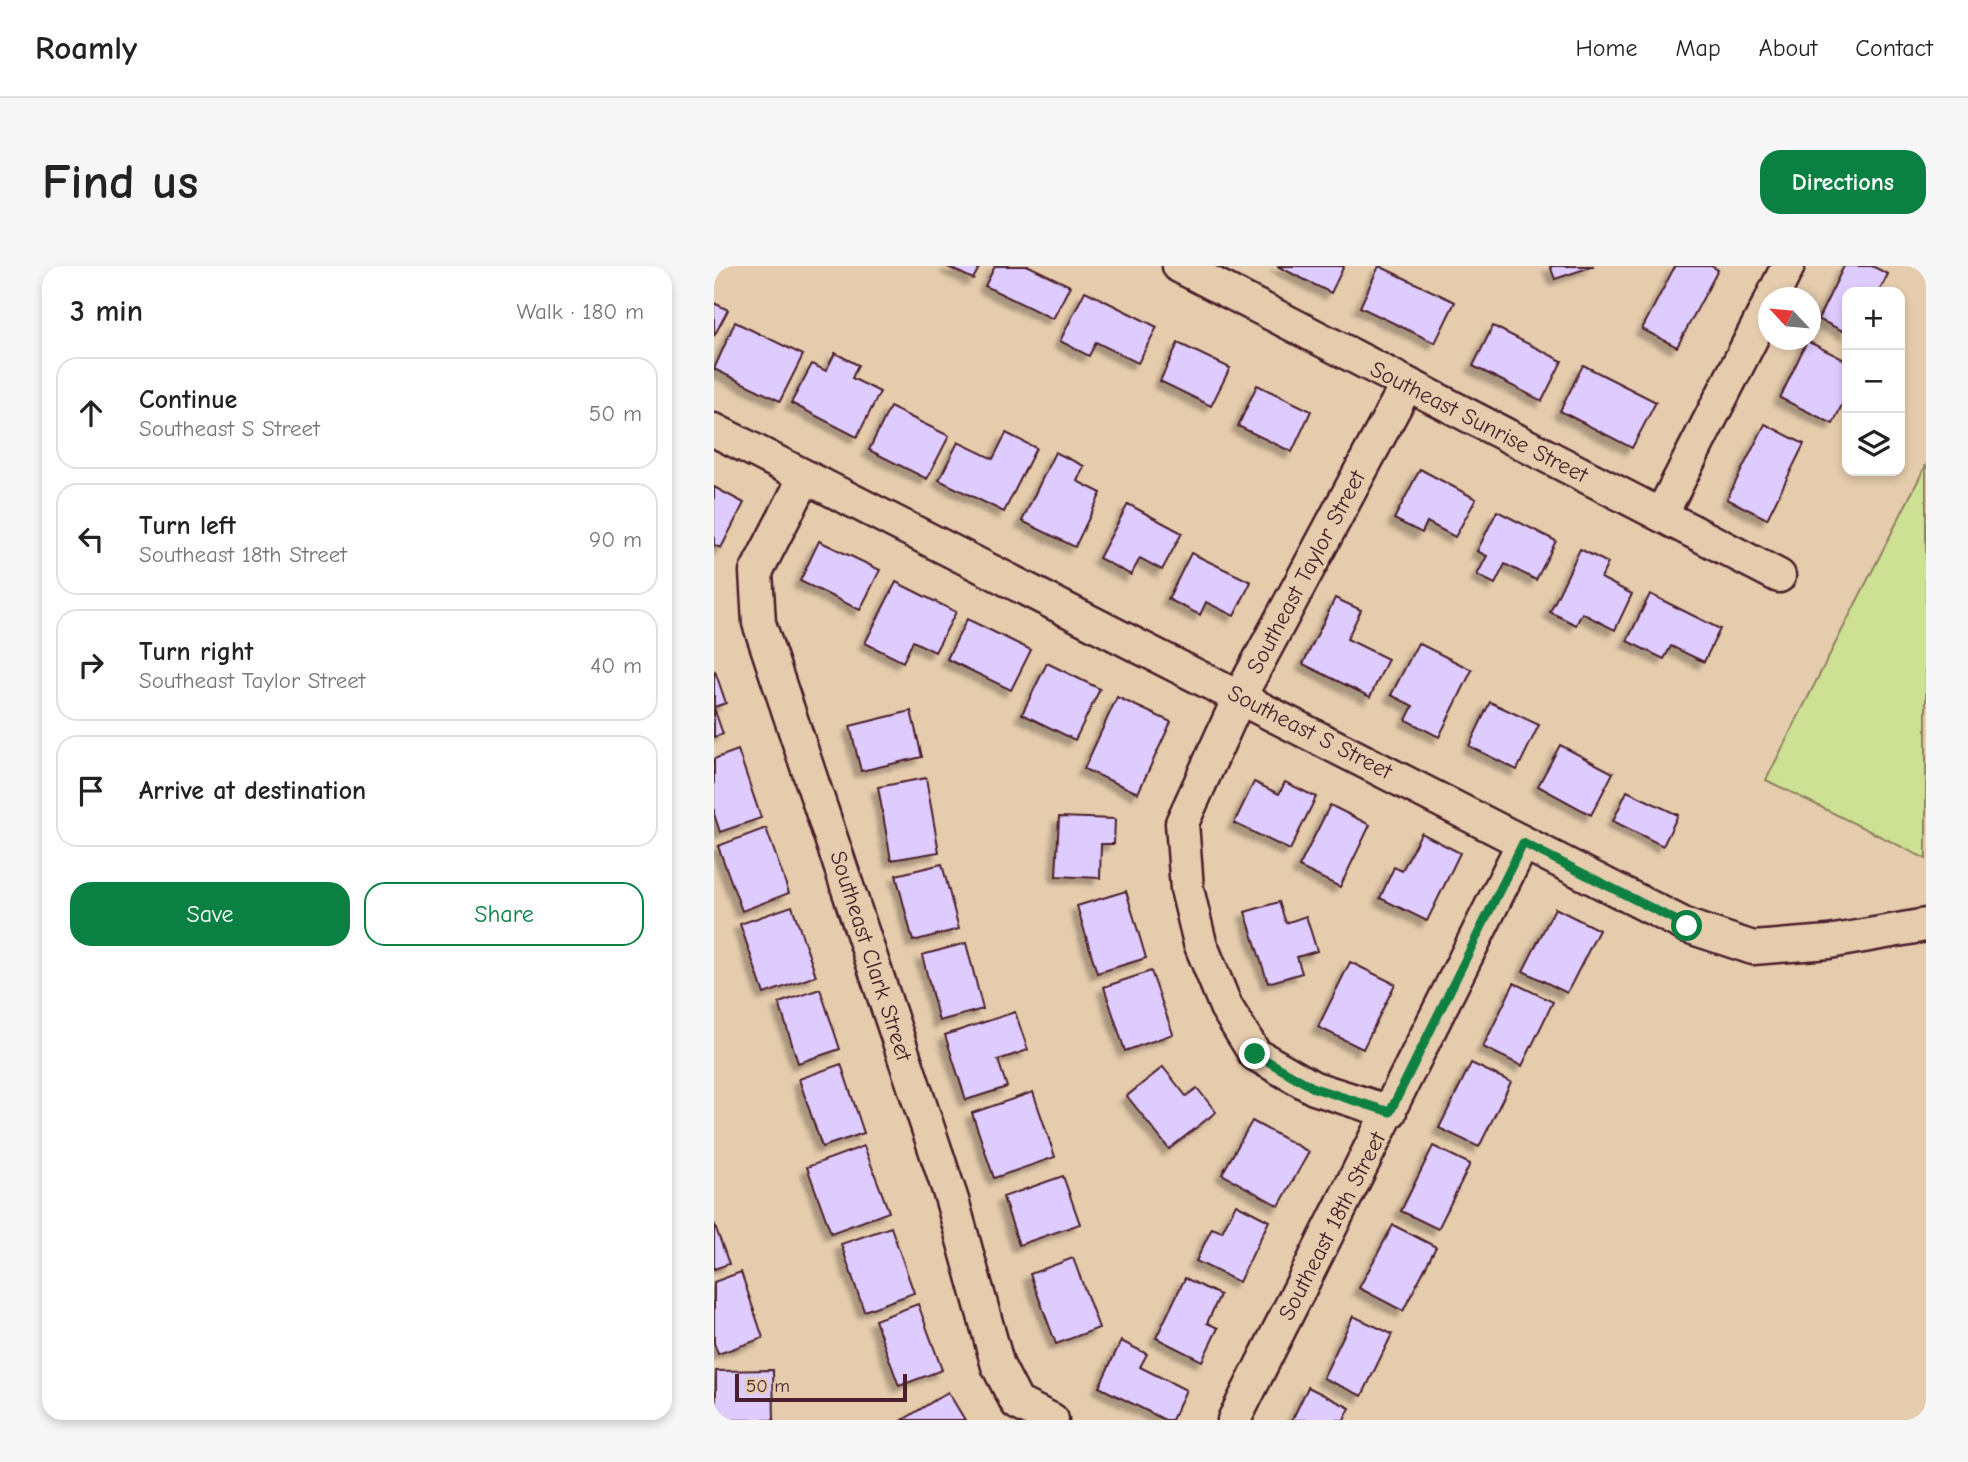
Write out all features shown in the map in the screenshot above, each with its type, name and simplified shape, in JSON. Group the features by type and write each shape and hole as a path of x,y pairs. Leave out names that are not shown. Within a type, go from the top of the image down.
{"street":[{"name":"Southeast Sunrise Street","path":"1179,266 1406,386 1779,576"},
{"path":"1778,287 1788,266"},
{"path":"1661,515 1758,325"},
{"name":"Southeast Taylor Street","path":"1390,1112 1314,1088 1255,1054 1226,1007 1199,943 1187,889 1182,823 1240,696 1406,386"},
{"name":"Southeast S Street","path":"714,430 1687,926 1753,948 1829,942 1926,925"},
{"name":"Southeast Clark Street","path":"805,477 756,572 759,623 952,1200 998,1366 1017,1403 1052,1420"},
{"name":"Southeast 18th Street","path":"1234,1420 1523,843"}],"green space":[{"path":"1926,465 1926,859 1766,780"}],"building":[{"path":"946,266 980,266 973,279"},
{"path":"995,266 1029,266 1070,286 1053,319 985,286"},
{"path":"1277,266 1344,266 1331,293"},
{"path":"1379,266 1455,302 1435,343 1360,307"},
{"path":"1550,266 1594,266 1555,279"},
{"path":"1675,266 1711,266 1718,270 1677,347 1642,329"},
{"path":"1844,266 1872,266 1888,274 1882,287 1842,287 1842,331 1821,320 1821,313"},
{"path":"1085,291 1157,327 1138,363 1096,342 1089,356 1060,341"},
{"path":"714,303 728,310 714,336"},
{"path":"735,322 803,355 780,401 714,369"},
{"path":"1493,326 1562,361 1542,401 1473,366"},
{"path":"1178,343 1230,368 1211,406 1160,381"},
{"path":"1821,348 1842,358 1842,405 1833,424 1780,398 1803,350"},
{"path":"835,353 858,365 852,378 880,392 857,437 791,403 812,364 826,371"},
{"path":"1583,365 1656,402 1632,448 1560,411"},
{"path":"1257,385 1311,411 1292,452 1238,426"},
{"path":"890,407 949,436 927,479 869,450"},
{"path":"1765,424 1804,444 1767,519 1727,499"},
{"path":"1006,433 1036,448 1004,512 939,480 958,442 993,459"},
{"path":"1055,452 1084,466 1077,481 1101,493 1075,547 1022,521"},
{"path":"1420,469 1476,499 1455,537 1427,522 1422,533 1394,519"},
{"path":"714,487 744,503 721,548 714,545"},
{"path":"1128,504 1182,533 1162,570 1140,558 1131,575 1099,558"},
{"path":"1497,511 1556,541 1536,580 1505,564 1495,584 1477,575 1487,556 1477,551"},
{"path":"819,541 880,570 860,610 800,581"},
{"path":"1580,549 1608,563 1601,578 1632,594 1615,630 1582,613 1576,625 1550,612"},
{"path":"1191,553 1251,582 1234,616 1206,602 1200,615 1168,599"},
{"path":"896,582 956,612 935,652 913,641 903,662 865,643"},
{"path":"1650,594 1720,629 1704,662 1671,646 1664,659 1627,641"},
{"path":"1335,598 1361,610 1347,639 1388,659 1370,697 1303,664"},
{"path":"967,619 1031,650 1011,690 947,659"},
{"path":"1418,643 1472,670 1439,737 1406,720 1413,706 1391,695"},
{"path":"1047,663 1100,689 1075,740 1022,714"},
{"path":"714,672 726,703 714,707"},
{"path":"1117,697 1171,722 1138,793 1084,769"},
{"path":"1490,702 1539,725 1517,770 1469,746"},
{"path":"714,708 723,734 714,737"},
{"path":"911,711 922,757 861,771 850,726"},
{"path":"1560,745 1613,773 1591,815 1538,786"},
{"path":"738,750 761,818 720,832 714,814 714,759"},
{"path":"926,778 939,852 891,860 878,787"},
{"path":"1254,782 1279,794 1285,782 1316,797 1290,850 1234,823"},
{"path":"1627,791 1678,815 1663,846 1613,821"},
{"path":"1330,805 1370,825 1340,887 1299,867"},
{"path":"1059,817 1115,819 1114,844 1101,844 1100,878 1056,876"},
{"path":"766,828 789,893 742,911 718,846"},
{"path":"1421,833 1460,853 1427,921 1380,898 1394,867 1402,871"},
{"path":"942,864 959,929 913,941 896,875"},
{"path":"1126,891 1146,958 1097,973 1077,906"},
{"path":"1279,902 1286,923 1306,916 1317,951 1297,957 1302,973 1268,983 1245,912"},
{"path":"792,906 816,976 764,994 740,924"},
{"path":"1555,908 1599,930 1567,993 1523,971"},
{"path":"966,943 983,1009 939,1021 922,955"},
{"path":"1350,962 1395,984 1363,1049 1318,1027"},
{"path":"1151,971 1173,1034 1125,1051 1104,987"},
{"path":"1514,983 1553,1002 1522,1066 1483,1047"},
{"path":"820,989 840,1049 798,1063 779,1003"},
{"path":"1015,1012 1028,1050 998,1060 1007,1087 966,1100 945,1035"},
{"path":"1471,1063 1511,1082 1479,1147 1439,1128"},
{"path":"841,1064 864,1133 822,1147 799,1079"},
{"path":"1163,1067 1186,1096 1197,1088 1216,1112 1169,1149 1127,1096"},
{"path":"1033,1092 1055,1157 994,1178 972,1113"},
{"path":"1252,1121 1309,1152 1279,1206 1222,1174"},
{"path":"864,1146 889,1212 831,1233 807,1167"},
{"path":"1433,1146 1470,1164 1438,1229 1401,1211"},
{"path":"1063,1176 1080,1224 1019,1245 1003,1197"},
{"path":"1236,1204 1269,1221 1239,1282 1196,1261 1212,1228 1222,1232"},
{"path":"714,1223 729,1264 714,1269"},
{"path":"1393,1225 1436,1247 1403,1311 1359,1288"},
{"path":"891,1227 914,1293 864,1311 841,1244"},
{"path":"1073,1258 1099,1328 1056,1344 1030,1274"},
{"path":"741,1272 763,1338 718,1354 714,1343 714,1282"},
{"path":"1185,1278 1220,1295 1207,1323 1218,1328 1202,1361 1156,1338"},
{"path":"918,1304 942,1370 899,1386 875,1320"},
{"path":"1353,1316 1392,1334 1362,1396 1323,1378"},
{"path":"1121,1341 1147,1354 1140,1367 1186,1390 1172,1420 1165,1420 1099,1387"},
{"path":"773,1370 774,1420 716,1420 716,1371"},
{"path":"1308,1387 1350,1408 1344,1420 1292,1420"},
{"path":"948,1392 965,1420 903,1420"}],"route":[{"path":"1255,1054 1314,1088 1390,1112 1523,843 1687,926"}]}
